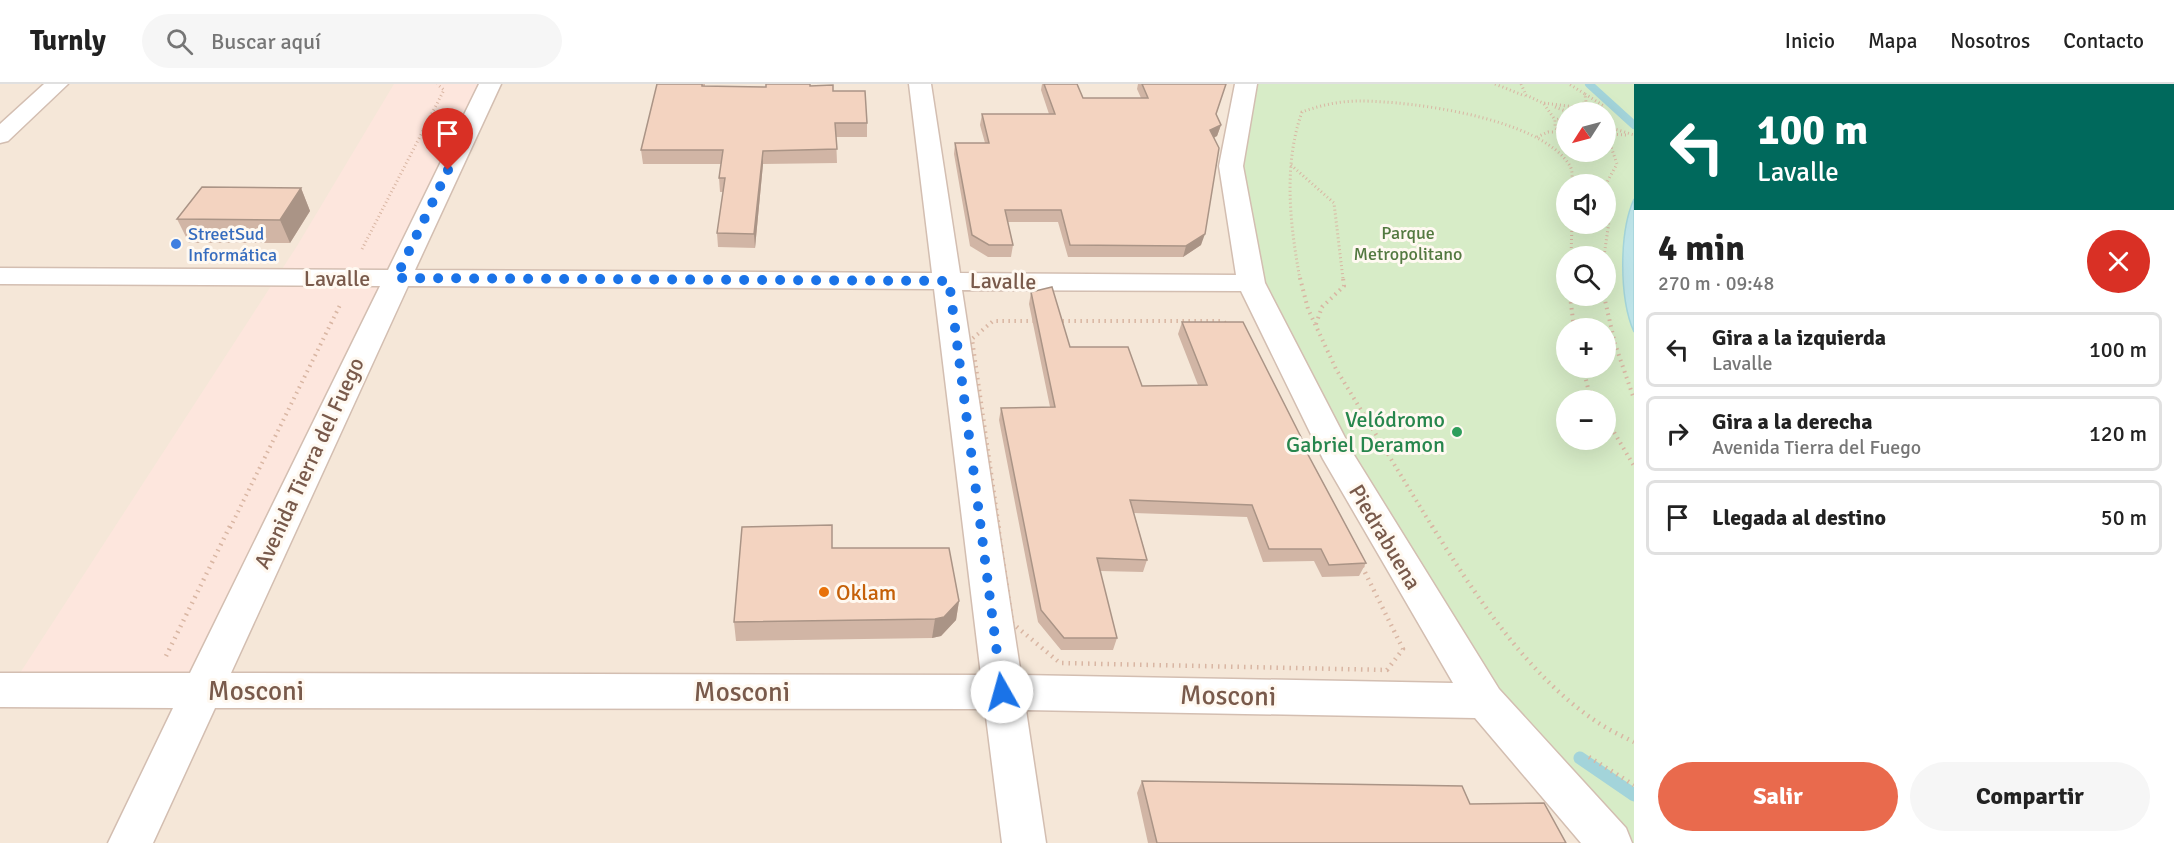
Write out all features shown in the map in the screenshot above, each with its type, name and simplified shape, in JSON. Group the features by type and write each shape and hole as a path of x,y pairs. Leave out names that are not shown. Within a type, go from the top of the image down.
{"street":[{"path":"0,136 57,84"},
{"name":"Avenida Tierra del Fuego","path":"130,843 490,84"},
{"path":"920,84 949,281 1002,692 1024,843"},
{"name":"Piedrabuena","path":"1246,84 1231,166 1251,284 1339,459 1485,701 1610,843"},
{"name":"Lavalle","path":"0,276 1251,284"},
{"name":"Mosconi","path":"0,690 1002,692 1485,701"}],"path":[{"path":"356,252 365,248 444,90 437,84"},
{"path":"1495,84 1556,108"},
{"path":"1521,84 1522,91 1534,99"},
{"path":"1569,84 1598,102"},
{"path":"1544,103 1565,107 1582,105 1587,98 1585,94"},
{"path":"1368,95 1332,99 1304,109 1300,115 1293,142 1291,164 1292,211 1298,271 1308,308 1350,394 1450,554 1489,610 1542,675 1581,711 1634,742"},
{"path":"1544,103 1556,120 1554,124 1556,127"},
{"path":"1458,106 1500,120 1537,137 1561,154 1571,168 1571,174"},
{"path":"1616,130 1634,135"},
{"path":"1537,137 1548,132 1556,132"},
{"path":"1616,136 1634,135"},
{"path":"1605,246 1611,208 1606,184 1616,170 1616,153"},
{"path":"1291,164 1334,203 1344,286 1323,305 1316,318 1316,327"},
{"path":"163,661 341,302"},
{"path":"1606,306 1615,344 1634,399"},
{"path":"993,321 1222,321 1247,336 1403,649 1387,670 1060,663 1012,623 972,339 993,321"},
{"path":"1616,436 1634,466"}],"shaded area":[{"path":"0,84 1634,84 1634,843 0,843"},
{"path":"394,84 490,84 202,691 9,690 297,246"}],"green space":[{"name":"Parque Metropolitano","path":"1246,84 1634,84 1634,843 1610,843 1485,701 1251,283 1231,166"}],"water":[{"path":"1634,199 1634,332 1623,284 1623,247"}],"building":[{"path":"657,84 766,87 766,84 833,85 833,91 865,91 867,123 835,123 837,149 763,151 754,234 717,233 725,178 719,178 723,150 641,150"},
{"path":"1044,84 1077,84 1083,98 1148,98 1142,84 1226,84 1216,114 1221,125 1210,130 1219,148 1205,234 1186,246 1070,245 1061,210 1005,210 1013,245 989,245 972,235 955,143 989,143 982,114 1055,114"},
{"path":"202,187 301,188 280,220 177,219"},
{"path":"1052,287 1070,347 1128,347 1142,386 1207,385 1182,322 1243,322 1307,449 1305,449 1366,563 1329,565 1321,549 1269,549 1252,505 1130,500 1147,560 1097,558 1117,638 1064,638 1041,610 1001,408 1055,407 1031,292"},
{"path":"832,525 832,548 949,548 959,601 944,617 935,619 734,622 742,527"},
{"path":"1142,781 1462,786 1470,804 1544,803 1566,843 1157,843"}],"waterway":[{"path":"1589,84 1634,125"},
{"path":"1580,758 1634,795"}],"place":[{"name":"StreetSud Informática","path":"176,244"},
{"name":"Velódromo Gabriel Deramon","path":"1457,432"},
{"name":"Oklam","path":"824,592"}],"route":[{"path":"448,170 396,278 949,281 1002,692"}]}
